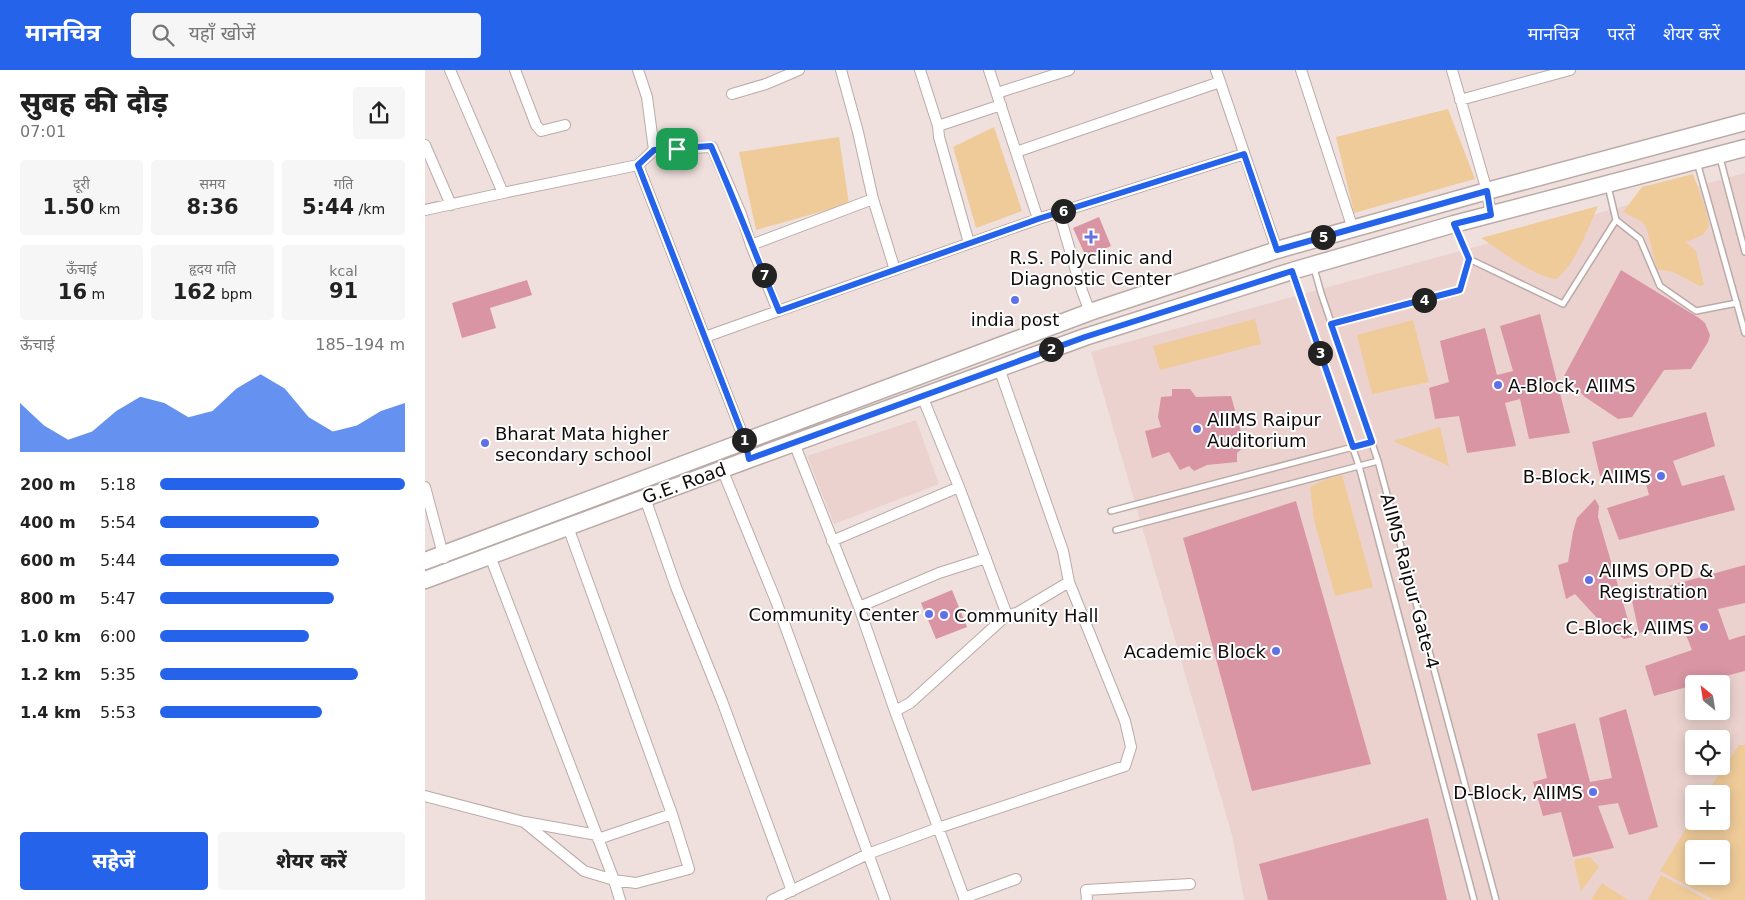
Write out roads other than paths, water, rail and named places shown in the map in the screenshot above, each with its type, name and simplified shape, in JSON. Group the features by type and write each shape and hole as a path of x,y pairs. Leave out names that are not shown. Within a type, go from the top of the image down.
{"main road":[{"path":"425,561 1090,312 1277,250 1487,191 1745,122"},
{"name":"G.E. Road","path":"425,580 749,459 1085,337 1292,271 1454,224 1745,148"}],"street":[{"path":"450,70 503,193"},
{"path":"515,70 536,125 541,131 565,124"},
{"path":"638,70 647,97 654,150"},
{"path":"732,94 766,84 799,70"},
{"path":"841,70 858,132 873,199 895,270"},
{"path":"920,70 938,126 939,137 969,243"},
{"path":"989,70 1038,219"},
{"path":"997,93 1069,70"},
{"path":"1216,70 1277,250"},
{"path":"1301,70 1353,228"},
{"path":"1452,70 1487,191 1491,215"},
{"path":"1460,100 1570,70"},
{"path":"1016,152 1220,82"},
{"path":"938,126 1001,105"},
{"path":"425,145 451,205"},
{"path":"425,210 638,165 654,150 711,146 741,214 751,245 779,311"},
{"path":"705,337 1038,219 1244,154"},
{"path":"638,165 745,441 749,459"},
{"path":"751,245 873,199"},
{"path":"1059,213 1090,312"},
{"path":"772,900 868,854 938,828 1125,766 1131,747 1125,721 1069,582 1063,550 999,368"},
{"path":"922,396 959,486 1007,615"},
{"path":"794,443 859,607 895,711 965,899 1016,878"},
{"path":"722,469 776,601 885,900"},
{"path":"832,541 959,486"},
{"path":"425,487 443,555 450,571"},
{"path":"645,498 676,587 722,701 792,890"},
{"path":"524,822 583,871 614,880 635,883 689,869 568,527"},
{"path":"490,556 598,837 620,900"},
{"path":"859,607 939,573 986,558"},
{"path":"895,711 910,703 1007,615 1017,613 1069,582"},
{"path":"425,796 524,822 598,837 671,814"},
{"path":"1087,900 1086,890 1190,884"}],"lane":[{"path":"1719,155 1745,252"},
{"path":"1697,162 1745,333"},
{"path":"1607,184 1616,220 1640,239 1660,286 1696,311 1737,303"},
{"path":"1469,259 1563,304 1616,220"},
{"path":"1331,324 1460,290 1469,259 1454,224"},
{"name":"AIIMS Raipur Gate-4","path":"1313,265 1378,461 1496,900"},
{"name":"AIIMS Raipur Gate-4","path":"1292,271 1359,466 1474,900"},
{"path":"1111,511 1372,442"},
{"path":"1116,530 1378,461"}],"place":[{"name":"R.S. Polyclinic and Diagnostic Center","path":"1091,237"},
{"name":"india post","path":"1015,300"},
{"name":"A-Block, AIIMS","path":"1498,385"},
{"name":"AIIMS Raipur Auditorium","path":"1197,429"},
{"name":"Bharat Mata higher secondary school","path":"485,443"},
{"name":"B-Block, AIIMS","path":"1661,476"},
{"name":"AIIMS OPD & Registration","path":"1589,580"},
{"name":"Community Center","path":"929,614"},
{"name":"Community Hall","path":"944,615"},
{"name":"C-Block, AIIMS","path":"1704,627"},
{"name":"Academic Block","path":"1276,651"},
{"name":"D-Block, AIIMS","path":"1593,792"}]}
